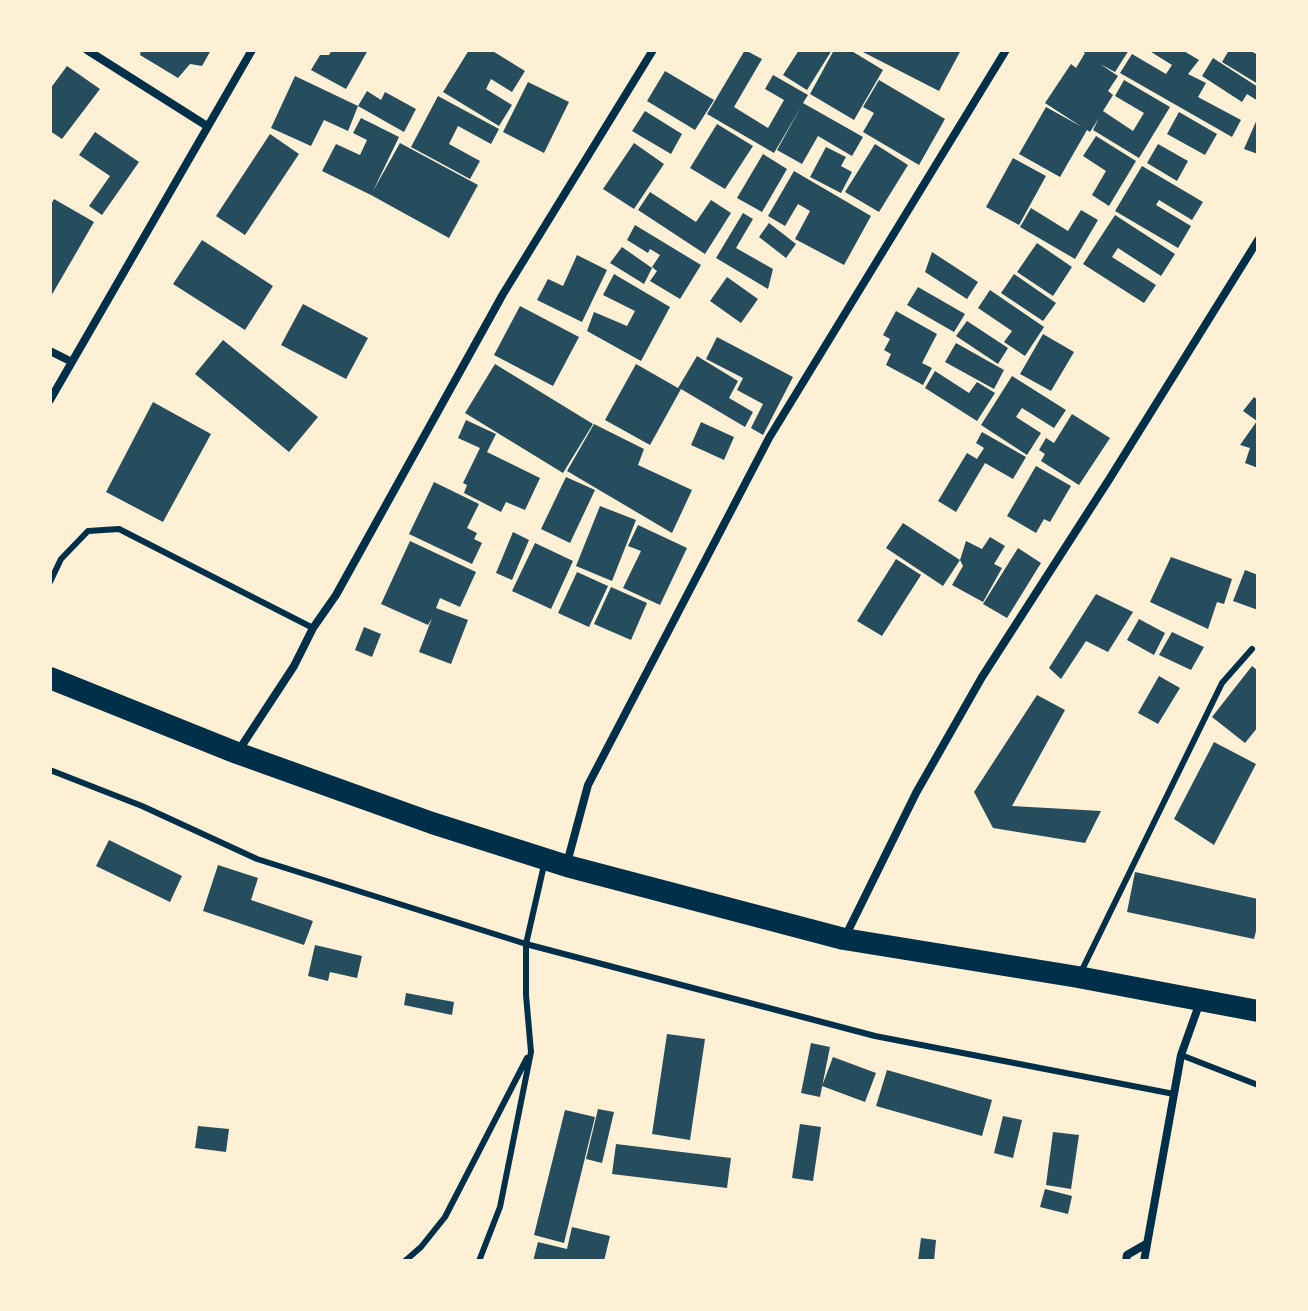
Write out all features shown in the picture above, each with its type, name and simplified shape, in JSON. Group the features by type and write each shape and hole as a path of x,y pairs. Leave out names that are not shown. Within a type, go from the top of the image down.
{"highway":[{"path":"50,678 237,753 432,823 556,862 844,939 1078,977 1200,1002 1255,1007"}],"street":[{"path":"87,50 207,126"},
{"path":"50,400 252,50"},
{"path":"237,753 336,595 503,294 653,50"},
{"path":"556,862 588,785 769,438 1006,50"},
{"path":"844,939 916,793 982,677 1258,240"},
{"path":"50,351 72,362"},
{"path":"1144,1261 1181,1055 1200,1002"},
{"path":"1126,1261 1127,1255 1146,1244"}],"lane":[{"path":"50,582 61,559 88,531 119,529 313,628"},
{"path":"1078,977 1222,683 1252,649"},
{"path":"50,770 142,806 257,859 526,944 875,1036 1174,1094"},
{"path":"479,1261 500,1207 531,1052 526,944 556,862"},
{"path":"405,1261 421,1247 445,1217 531,1052"},
{"path":"1181,1055 1258,1085"}],"building":[{"path":"141,50 211,50 202,66 190,64 178,78 140,55"},
{"path":"332,50 368,50 346,89 311,70 320,55 329,55"},
{"path":"469,50 491,50 525,71 512,92 491,79 486,89 512,105 499,126 443,92"},
{"path":"745,50 762,59 734,107 768,128 784,100 765,89 773,75 808,95 803,103 863,137 852,156 818,136 802,164 777,150 801,107 774,153 707,114"},
{"path":"799,50 832,50 807,90 783,75"},
{"path":"834,50 850,50 883,70 854,120 810,94"},
{"path":"859,50 961,50 939,91"},
{"path":"1080,50 1129,50 1115,72 1100,64 1118,76 1108,91 1113,95 1103,111 1133,131 1144,113 1115,96 1124,80 1170,107 1139,158 1093,130 1099,118 1090,132 1087,130 1060,177 1019,154 1046,107 1082,127 1045,103 1071,64 1076,68 1085,53"},
{"path":"1148,50 1182,50 1199,60 1188,74 1206,83 1198,97 1241,120 1232,137 1120,73 1132,54 1166,74 1172,65"},
{"path":"1229,50 1249,50 1258,55 1258,84 1222,62"},
{"path":"1213,58 1258,87 1258,101 1247,94 1242,102 1202,76"},
{"path":"67,66 100,89 62,139 50,131 50,89"},
{"path":"665,71 714,100 695,130 647,101"},
{"path":"295,76 358,106 348,131 324,120 311,146 271,128"},
{"path":"879,80 945,119 919,165 863,132 874,113 863,107"},
{"path":"528,82 569,102 544,153 503,132"},
{"path":"367,91 381,100 385,92 416,109 404,132 358,106"},
{"path":"438,96 499,129 491,144 458,126 449,144 480,161 470,179 411,147"},
{"path":"645,111 682,134 671,154 632,131"},
{"path":"1179,112 1217,134 1205,155 1167,134"},
{"path":"1258,117 1258,154 1244,149"},
{"path":"361,118 399,137 373,191 400,143 478,185 449,238 322,171 336,144 360,155 367,140 353,133"},
{"path":"717,124 753,146 725,189 690,168"},
{"path":"95,132 139,162 102,215 89,206 110,176 79,155"},
{"path":"270,134 299,154 245,235 216,216"},
{"path":"1096,136 1136,161 1109,206 1092,195 1106,171 1083,156"},
{"path":"634,143 664,164 634,209 603,189"},
{"path":"875,144 908,165 879,212 845,192"},
{"path":"1158,144 1188,161 1177,181 1147,163"},
{"path":"826,147 846,157 841,166 852,172 841,193 810,177"},
{"path":"763,154 787,169 762,212 737,198"},
{"path":"1013,158 1046,176 1019,225 986,207"},
{"path":"1142,166 1203,202 1192,220 1159,200 1156,205 1191,226 1178,248 1115,211"},
{"path":"794,171 871,216 844,265 795,239 810,211 798,204 785,226 768,216"},
{"path":"650,192 696,222 711,200 731,213 705,254 638,210"},
{"path":"54,199 94,222 50,298 50,206"},
{"path":"1031,208 1068,231 1081,210 1098,220 1075,259 1020,227"},
{"path":"743,213 753,219 736,248 773,269 768,289 716,258"},
{"path":"1115,215 1175,254 1161,276 1118,248 1112,257 1156,285 1144,303 1083,264"},
{"path":"769,223 796,244 786,258 759,237"},
{"path":"635,225 701,265 680,299 650,281 657,271 652,267 660,255 650,249 648,253 627,240"},
{"path":"202,240 273,286 245,330 173,284"},
{"path":"1037,243 1072,267 1053,296 1017,272"},
{"path":"622,247 652,268 644,284 610,263"},
{"path":"932,252 978,282 967,299 925,272"},
{"path":"577,255 607,270 582,322 537,300 548,279 563,286"},
{"path":"614,274 670,307 641,361 587,331 594,312 627,326 635,311 603,295"},
{"path":"1014,274 1056,303 1043,321 1001,293"},
{"path":"727,277 758,299 741,323 710,301"},
{"path":"918,287 965,314 954,332 907,305"},
{"path":"990,290 1044,327 1025,356 1004,342 1012,331 978,308"},
{"path":"303,304 368,338 346,379 281,345"},
{"path":"520,306 579,337 553,386 494,355"},
{"path":"896,311 937,334 922,363 932,368 923,385 886,365 891,354 884,350 890,339 883,335"},
{"path":"967,321 1008,348 998,364 956,336"},
{"path":"1043,334 1074,352 1051,391 1020,374"},
{"path":"717,337 793,377 763,435 751,428 763,404 737,390 743,378 706,359"},
{"path":"223,340 318,417 289,452 195,374"},
{"path":"956,343 1004,370 994,389 945,362"},
{"path":"697,356 738,381 729,398 753,412 745,427 681,389 650,445 605,420 636,364 678,388"},
{"path":"495,364 593,424 563,473 465,413"},
{"path":"935,371 969,393 977,382 995,393 977,421 925,388"},
{"path":"1012,376 1066,410 1054,428 1022,408 1016,417 1041,433 1027,455 981,425"},
{"path":"1254,397 1258,400 1258,468 1245,463 1250,448 1240,445 1257,421 1243,411"},
{"path":"153,402 211,434 163,522 106,492"},
{"path":"1072,414 1110,438 1079,485 1041,461 1045,454 1039,450 1046,438 1054,443"},
{"path":"466,420 496,434 487,452 540,478 525,510 506,502 501,512 464,493 467,485 463,483 480,448 458,438"},
{"path":"701,422 734,437 724,460 691,445"},
{"path":"594,424 644,449 638,465 692,490 672,533 567,471"},
{"path":"982,432 1026,457 1013,479 985,463 956,512 938,501 967,453 977,459 984,448 976,443"},
{"path":"1036,466 1071,486 1050,522 1044,519 1036,533 1007,516"},
{"path":"566,477 595,490 570,543 541,529"},
{"path":"434,482 479,504 467,528 477,533 474,539 482,543 472,564 409,534"},
{"path":"600,506 636,520 612,581 576,566"},
{"path":"903,523 960,560 943,586 886,548"},
{"path":"638,525 687,548 660,605 623,588 641,551 628,546"},
{"path":"513,532 529,540 512,580 496,573"},
{"path":"990,537 1005,546 994,564 1002,568 983,602 952,585 963,566 960,560 966,541 982,549"},
{"path":"410,541 476,572 460,607 440,598 436,608 468,620 451,664 419,652 432,618 428,625 381,604"},
{"path":"535,543 573,561 551,609 512,591"},
{"path":"1018,548 1041,563 1007,618 983,604"},
{"path":"1171,557 1232,579 1224,604 1217,602 1208,629 1150,602"},
{"path":"896,559 921,575 882,636 857,621"},
{"path":"1245,570 1258,575 1258,610 1233,601"},
{"path":"577,572 608,586 589,627 558,613"},
{"path":"611,587 647,603 631,640 594,624"},
{"path":"1096,594 1133,612 1108,652 1086,641 1061,679 1049,668"},
{"path":"1139,619 1165,633 1154,655 1127,640"},
{"path":"364,627 381,634 372,657 355,650"},
{"path":"1172,632 1204,647 1191,670 1159,655"},
{"path":"1252,666 1258,671 1258,727 1245,743 1212,717"},
{"path":"1159,676 1180,688 1158,724 1138,713"},
{"path":"1037,695 1065,710 1012,806 1101,811 1085,843 993,828 974,792"},
{"path":"1214,742 1256,764 1214,845 1174,819"},
{"path":"109,840 182,876 170,902 96,866"},
{"path":"218,865 258,878 251,900 313,921 304,945 203,911"},
{"path":"1135,872 1258,899 1254,939 1127,912"},
{"path":"315,945 362,956 357,978 330,972 328,981 308,976"},
{"path":"406,993 454,1002 452,1015 404,1005"},
{"path":"667,1034 705,1039 690,1140 652,1134"},
{"path":"811,1043 830,1047 820,1097 801,1093"},
{"path":"833,1057 876,1073 865,1102 822,1086"},
{"path":"887,1070 992,1100 982,1136 876,1106"},
{"path":"598,1109 614,1112 602,1163 586,1159"},
{"path":"565,1110 595,1117 564,1243 534,1235"},
{"path":"1003,1116 1022,1120 1013,1158 994,1153"},
{"path":"800,1124 821,1127 813,1181 792,1178"},
{"path":"198,1126 229,1129 226,1152 195,1148"},
{"path":"1053,1132 1079,1135 1071,1189 1046,1185"},
{"path":"616,1144 731,1158 727,1188 612,1174"},
{"path":"1045,1189 1072,1196 1068,1214 1040,1207"},
{"path":"572,1227 610,1236 604,1261 533,1261 538,1242 567,1249"},
{"path":"921,1238 936,1240 934,1261 918,1261"}]}
